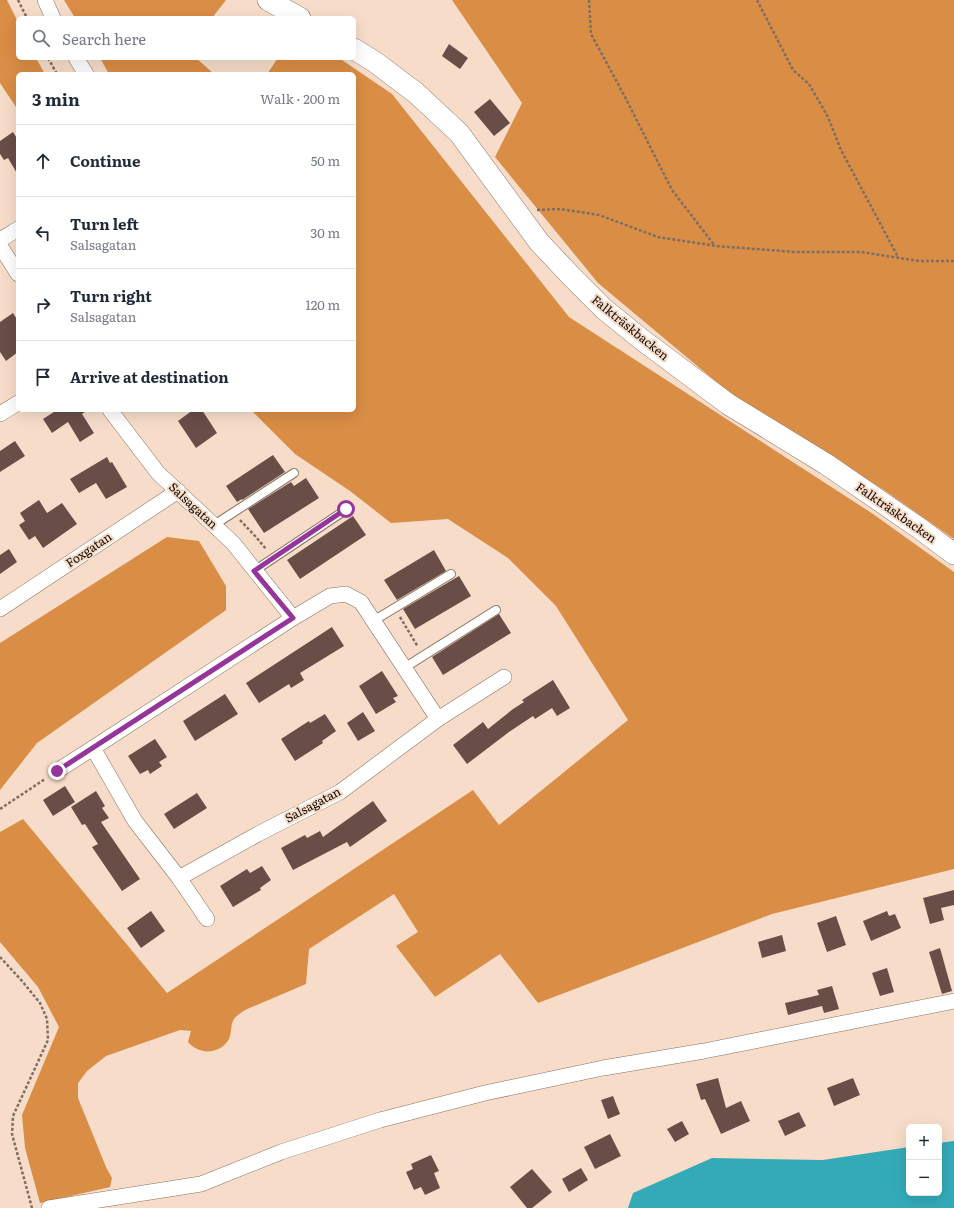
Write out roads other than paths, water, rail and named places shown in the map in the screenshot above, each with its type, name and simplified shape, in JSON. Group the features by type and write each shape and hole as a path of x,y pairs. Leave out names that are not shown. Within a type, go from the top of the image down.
{"street":[{"path":"45,0 53,16"},
{"path":"268,0 296,16"},
{"name":"Falkträskbacken","path":"356,50 375,62 416,93 459,133 539,242 604,309 641,339 728,404 826,464 954,554"},
{"path":"77,60 85,72"},
{"path":"0,240 16,230"},
{"path":"0,246 16,271"},
{"path":"0,414 16,404"},
{"name":"Salsagatan","path":"112,412 158,473 233,543 293,618"},
{"name":"Foxgatan","path":"0,609 178,491"},
{"path":"57,771 293,618 330,596 346,594 361,602 438,719"},
{"name":"Salsagatan","path":"179,878 258,834 340,792 438,719 504,677"},
{"path":"94,748 135,821 179,878 207,919"},
{"path":"49,1208 201,1184 281,1152 380,1120 485,1093 603,1068 704,1052 954,1001"}],"lane":[{"path":"214,525 294,473"},
{"path":"254,571 346,509"},
{"path":"373,621 451,574"},
{"path":"404,668 496,610"}],"water":[{"path":"954,1141 954,1208 628,1208 633,1193 712,1158 823,1160 906,1147 906,1196 942,1196 942,1143"}]}
